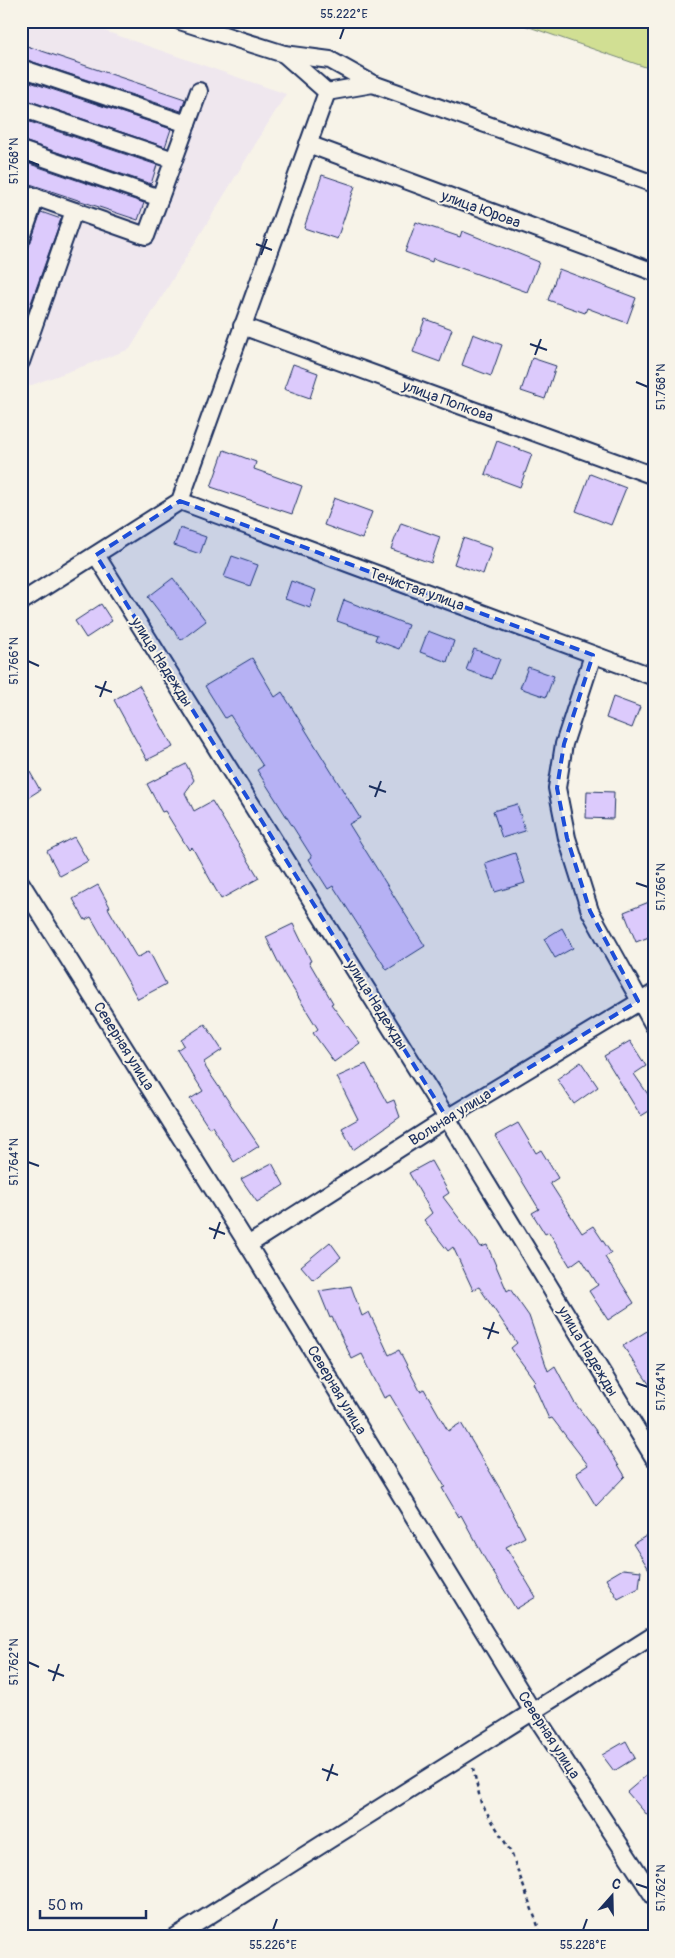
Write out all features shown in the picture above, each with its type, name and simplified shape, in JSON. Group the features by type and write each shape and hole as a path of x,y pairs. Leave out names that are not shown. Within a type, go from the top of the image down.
{"street":[{"path":"180,21 284,54 330,60 373,84 654,184"},
{"path":"284,54 327,92"},
{"path":"21,68 187,124"},
{"path":"327,92 373,84"},
{"path":"21,240 28,195 146,236 199,91"},
{"path":"21,602 180,501 327,92"},
{"path":"21,108 174,160"},
{"name":"улица Юрова","path":"308,144 654,272"},
{"path":"21,150 160,198"},
{"path":"21,362 74,211"},
{"name":"улица Попкова","path":"242,326 654,476"},
{"name":"Тенистая улица","path":"180,501 654,677"},
{"name":"улица Надежды","path":"96,555 447,1118 654,1458"},
{"path":"593,655 564,744 557,788 567,838 590,911 638,1001 654,1026"},
{"name":"Северная улица","path":"21,883 248,1245 533,1712 654,1897"},
{"name":"Вольная улица","path":"248,1245 447,1118 654,993"},
{"path":"175,1937 654,1635"}],"path":[{"path":"469,1752 481,1803 511,1852 542,1937"}],"highlighted area":[{"path":"180,501 593,655 564,744 557,788 567,838 590,911 638,1001 447,1118 96,555"}],"shaded area":[{"path":"21,21 76,21 286,94 130,349 21,389"}],"green space":[{"path":"512,21 654,21 654,70"}],"building":[{"path":"21,44 185,99 181,111 21,58"},
{"path":"21,79 171,129 165,147 21,98"},
{"path":"21,119 157,165 151,184 21,140"},
{"path":"21,161 144,203 138,220 21,181"},
{"path":"322,175 355,186 337,239 304,228"},
{"path":"41,212 61,219 21,331 21,250 30,244"},
{"path":"416,222 460,237 462,231 539,262 527,292 433,258 432,262 405,252"},
{"path":"559,269 636,298 627,323 587,308 585,313 548,300"},
{"path":"425,319 452,329 440,362 413,352"},
{"path":"473,334 502,345 491,376 462,365"},
{"path":"532,358 556,366 545,399 521,391"},
{"path":"293,364 318,373 310,398 284,389"},
{"path":"497,441 532,454 520,487 485,474"},
{"path":"224,450 256,462 254,469 302,486 292,514 211,487"},
{"path":"590,474 626,488 611,525 576,511"},
{"path":"334,498 372,512 362,539 324,525"},
{"path":"401,523 440,537 431,563 391,549"},
{"path":"180,528 206,537 200,554 174,545"},
{"path":"463,538 492,548 483,574 454,564"},
{"path":"232,556 258,565 250,586 224,577"},
{"path":"173,578 206,621 181,640 148,597"},
{"path":"291,581 316,590 310,608 285,599"},
{"path":"344,600 408,625 399,649 375,640 377,635 337,621"},
{"path":"101,604 112,621 86,638 75,621"},
{"path":"428,631 454,641 447,662 420,652"},
{"path":"474,649 500,659 492,679 466,670"},
{"path":"252,658 275,697 282,692 360,818 349,824 425,946 387,970 333,886 328,889 309,859 312,857 257,770 263,766 230,715 225,718 205,686"},
{"path":"528,667 554,676 546,697 520,688"},
{"path":"139,685 173,747 147,760 114,700"},
{"path":"613,697 640,707 632,728 606,718"},
{"path":"21,756 40,790 21,802"},
{"path":"186,764 194,780 185,793 194,811 212,801 259,878 221,899 192,847 189,850 165,811 162,812 147,784"},
{"path":"587,791 614,792 613,819 586,818"},
{"path":"517,804 525,831 502,838 493,811"},
{"path":"74,837 88,861 60,876 47,851"},
{"path":"515,853 525,883 495,892 485,863"},
{"path":"98,885 110,907 108,908 137,958 149,951 166,984 138,999 91,917 85,920 73,899"},
{"path":"654,900 654,935 636,942 624,912"},
{"path":"293,924 311,961 309,962 333,1003 331,1004 360,1043 334,1062 313,1033 318,1029 284,974 266,937"},
{"path":"562,928 573,948 555,958 544,939"},
{"path":"205,1024 222,1050 204,1062 206,1068 259,1146 234,1162 212,1126 209,1128 190,1099 203,1091 177,1050 184,1045 181,1040"},
{"path":"630,1041 646,1066 634,1074 654,1103 654,1108 641,1116 604,1056"},
{"path":"581,1062 598,1087 574,1104 557,1079"},
{"path":"366,1064 387,1103 394,1100 400,1117 353,1150 342,1128 358,1119 337,1077"},
{"path":"518,1123 536,1153 541,1150 558,1178 550,1183 582,1233 593,1226 611,1253 605,1257 634,1303 608,1320 589,1291 598,1285 581,1258 570,1266 549,1232 545,1234 532,1213 539,1209 495,1136"},
{"path":"431,1161 449,1193 443,1197 481,1247 487,1245 507,1291 510,1289 529,1316 548,1371 555,1366 574,1402 603,1440 625,1476 596,1506 576,1473 588,1465 552,1418 549,1419 533,1383 535,1381 511,1348 517,1343 479,1287 473,1290 453,1247 448,1251 424,1220 432,1213 409,1173"},
{"path":"272,1163 284,1185 257,1202 241,1179"},
{"path":"330,1242 341,1257 313,1280 301,1266"},
{"path":"351,1286 362,1316 369,1312 389,1355 399,1350 420,1391 424,1389 448,1431 461,1423 502,1492 525,1537 506,1547 536,1597 516,1609 485,1559 461,1515 459,1517 442,1488 445,1487 390,1395 384,1398 362,1354 352,1359 332,1317 330,1318 319,1291"},
{"path":"647,1331 654,1343 654,1391 623,1346"},
{"path":"654,1531 654,1577 633,1544"},
{"path":"623,1569 641,1571 639,1588 618,1599 606,1579"},
{"path":"626,1741 635,1758 614,1771 602,1755"},
{"path":"654,1769 654,1811 648,1816 627,1792"}]}
